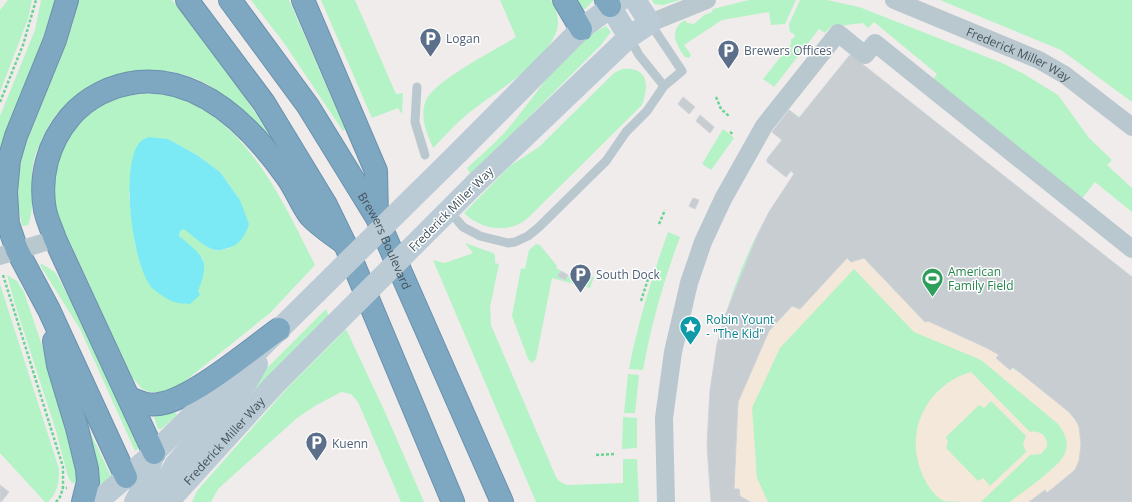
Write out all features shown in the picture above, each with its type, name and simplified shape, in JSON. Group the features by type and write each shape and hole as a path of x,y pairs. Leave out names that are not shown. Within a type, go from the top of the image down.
{"highway":[{"path":"67,0 57,34 16,136 9,160 6,192 9,253 49,310 126,477"},
{"path":"187,0 264,103 322,199 345,244 454,502"},
{"name":"Brewers Boulevard","path":"230,0 308,106 377,218 502,502"},
{"path":"303,0 376,171 377,218"},
{"path":"564,0 581,29"},
{"path":"154,453 130,398 55,239 46,211 43,193 44,174 51,147 59,131 83,103 110,88 129,83 147,81 173,83 195,91 216,104 240,123 263,147 287,177 310,215 345,244"},
{"path":"49,310 58,365 77,428 87,469 88,482 78,495"},
{"path":"130,398 142,404 159,405 175,400 193,391 279,329"}],"street":[{"path":"635,0 650,23"},
{"name":"Frederick Miller Way","path":"157,498 276,383 475,184 629,37 650,23 707,0"},
{"name":"Frederick Miller Way","path":"894,0 1039,60 1070,79 1132,127"},
{"path":"97,502 154,453 581,29 612,2 629,37"},
{"path":"666,502 664,418 673,352 689,282 703,242 723,199 764,126 838,34 865,55 875,43 1132,248"},
{"path":"9,253 55,239"},
{"path":"157,498 175,465 246,382 279,329"},
{"path":"154,453 144,486 157,498"},
{"path":"154,453 157,498"},
{"path":"126,477 157,498"}],"lane":[{"path":"457,220 463,227 480,236 508,243 515,242 528,236 539,227 606,161 626,132 647,111 664,86 682,71 650,23"},
{"path":"629,37 639,55 664,86"},
{"path":"417,87 415,122 425,155"}],"path":[{"path":"0,102 23,45 36,0"},
{"path":"716,97 721,109 729,116"},
{"path":"730,132 734,135"},
{"path":"659,224 665,210"},
{"path":"3,274 63,467 63,488 60,497 56,502"},
{"path":"641,301 649,276"},
{"path":"596,455 616,454"},
{"path":"63,488 78,495"}],"green space":[{"path":"8,0 32,0 28,19 0,92 0,10"},
{"path":"41,0 55,0 45,32 0,149 0,116 35,30"},
{"path":"78,0 172,0 237,85 274,142 272,143 229,100 201,81 169,71 152,70 120,74 90,87 65,106 51,121 33,162 31,217 28,225 22,226 17,197 18,175 24,148 72,26"},
{"path":"251,0 289,0 345,129 343,131 284,43"},
{"path":"321,0 355,0 396,94 403,93 402,114 398,108 372,118"},
{"path":"500,0 551,0 558,20 555,36 536,61 523,73 465,116 433,148 425,126 423,115 425,103 430,95 451,76 516,37"},
{"path":"576,0 594,0 585,9 582,9"},
{"path":"652,0 680,0 663,5 654,4"},
{"path":"749,0 796,0 785,24 771,25 769,12 722,20 684,45 691,55 689,58 685,57 675,38 675,33 680,24 685,20 687,23 694,24 704,15 712,12 713,9"},
{"path":"800,0 827,0 859,7 1002,63 1024,74 1058,95 1089,138 1112,160 1107,165 1132,188 1132,212 1095,182 1081,200 932,81 937,74 874,22 868,28 863,23 830,27 825,33 819,29 774,87 763,79 791,44 791,39 795,37 794,34 790,32 789,24"},
{"path":"940,0 1132,0 1132,102 1061,50"},
{"path":"606,26 611,32 601,45 471,175 467,168 506,131 565,57 592,34"},
{"name":"American Family Field","path":"851,55 1132,277 1132,502 711,502 708,464 708,427 711,389 717,352 726,316 737,280 752,245 769,212 794,174 791,171 786,177 767,162 767,159 782,140 772,132 789,110 800,117"},
{"path":"622,69 638,71 645,79 646,91 642,105 529,217 521,223 513,226 496,228 479,223 464,213 510,166 539,147 614,73"},
{"path":"164,94 194,105 218,120 239,140 258,163 274,188 315,265 270,313 180,385 165,392 150,392 142,389 132,377 60,220 56,210 54,192 60,156 68,140 79,125 92,113 107,103 124,96","holes":["149,137 168,139 197,155 220,172 240,200 230,248 217,251 208,247 184,228 180,231 179,236 203,259 201,283 199,288 187,303 180,303 135,246 129,195 134,157"]},
{"path":"723,129 734,138 711,170 702,164"},
{"path":"668,232 680,237 658,303 643,370 629,369 646,300"},
{"path":"465,243 493,253 495,255 495,263 499,264 490,307 491,325 556,477 559,481 567,485 623,483 623,459 637,459 639,502 536,502 433,260 445,263 473,253"},
{"path":"536,244 540,245 557,266 556,268 561,271 558,276 564,280 571,274 594,277 590,288 552,278 536,359 532,363 528,359 512,316 521,268 525,269 529,250"},
{"path":"42,264 55,272 83,322 138,443 138,449 135,451 80,329 40,265"},
{"path":"7,275 17,281 24,292 73,438 78,482 72,483 68,477 56,431"},
{"path":"0,284 59,469 57,487 48,502 45,502 0,453"},
{"path":"326,309 329,316 220,432 266,369"},
{"path":"346,329 385,412 424,502 401,502 358,402 351,394 341,392 297,418 218,489 211,502 192,502 197,491 289,386"},
{"path":"628,374 639,375 635,413 624,413"},
{"path":"174,411 177,415 161,429 158,429 154,417"},
{"path":"623,417 637,418 637,448 622,449"},
{"path":"90,432 111,476 102,485 94,482 87,434"}],"sand":[{"path":"847,258 851,262 864,258 925,322 928,321 999,355 996,358 1027,378 1070,413 1078,425 1082,444 1078,464 1069,476 1047,493 1045,490 1029,502 1010,502 1054,467 1064,455 1066,441 1064,433 1058,424 981,360 914,332 854,269 780,348 752,408 757,478 768,502 750,502 740,496 739,489 734,489 738,402 769,331 792,306 800,309"},
{"path":"971,372 1030,432 1040,433 1045,437 1047,443 1047,447 1041,454 1030,455 981,502 944,501 934,494 923,476 917,460 916,443 918,428 923,413 931,399 955,378","holes":["991,401 1026,436 1023,444 1026,452 990,486 983,478 978,481 946,448 948,442 946,437 979,405 984,408"]}],"water":[{"path":"149,137 168,139 197,155 220,172 240,200 249,224 246,233 238,243 230,248 218,250 207,246 184,229 180,231 179,236 199,254 204,265 202,281 198,291 200,295 190,304 171,301 152,288 145,276 139,259 131,214 131,170 134,152 141,141"}],"building":[{"path":"851,55 1132,277 1132,502 1029,502 1045,490 1047,493 1075,470 1079,461 1081,445 1079,426 1075,419 1069,412 1013,367 1010,370 996,358 999,355 928,321 925,322 864,258 851,262 847,258 800,309 792,306 769,331 738,402 734,489 739,489 740,496 750,502 711,502 707,445 710,390 717,344 724,318 757,236 769,212 794,174 791,171 786,177 767,162 767,159 782,140 772,132 789,110 799,118"},
{"path":"683,97 695,107 689,114 678,104"},
{"path":"700,115 714,127 710,133 696,121"},
{"path":"693,198 699,200 695,209 689,206"},
{"path":"561,271 568,275 565,280 558,276"},
{"path":"0,485 9,492 1,502 0,502"}],"place":[{"name":"Logan","path":"431,58"},
{"name":"Brewers Offices","path":"728,70"},
{"name":"South Dock","path":"581,294"},
{"name":"American Family Field","path":"932,298"},
{"name":"Robin Yount - \"The Kid\"","path":"691,346"},
{"name":"Kuenn","path":"316,462"}]}
